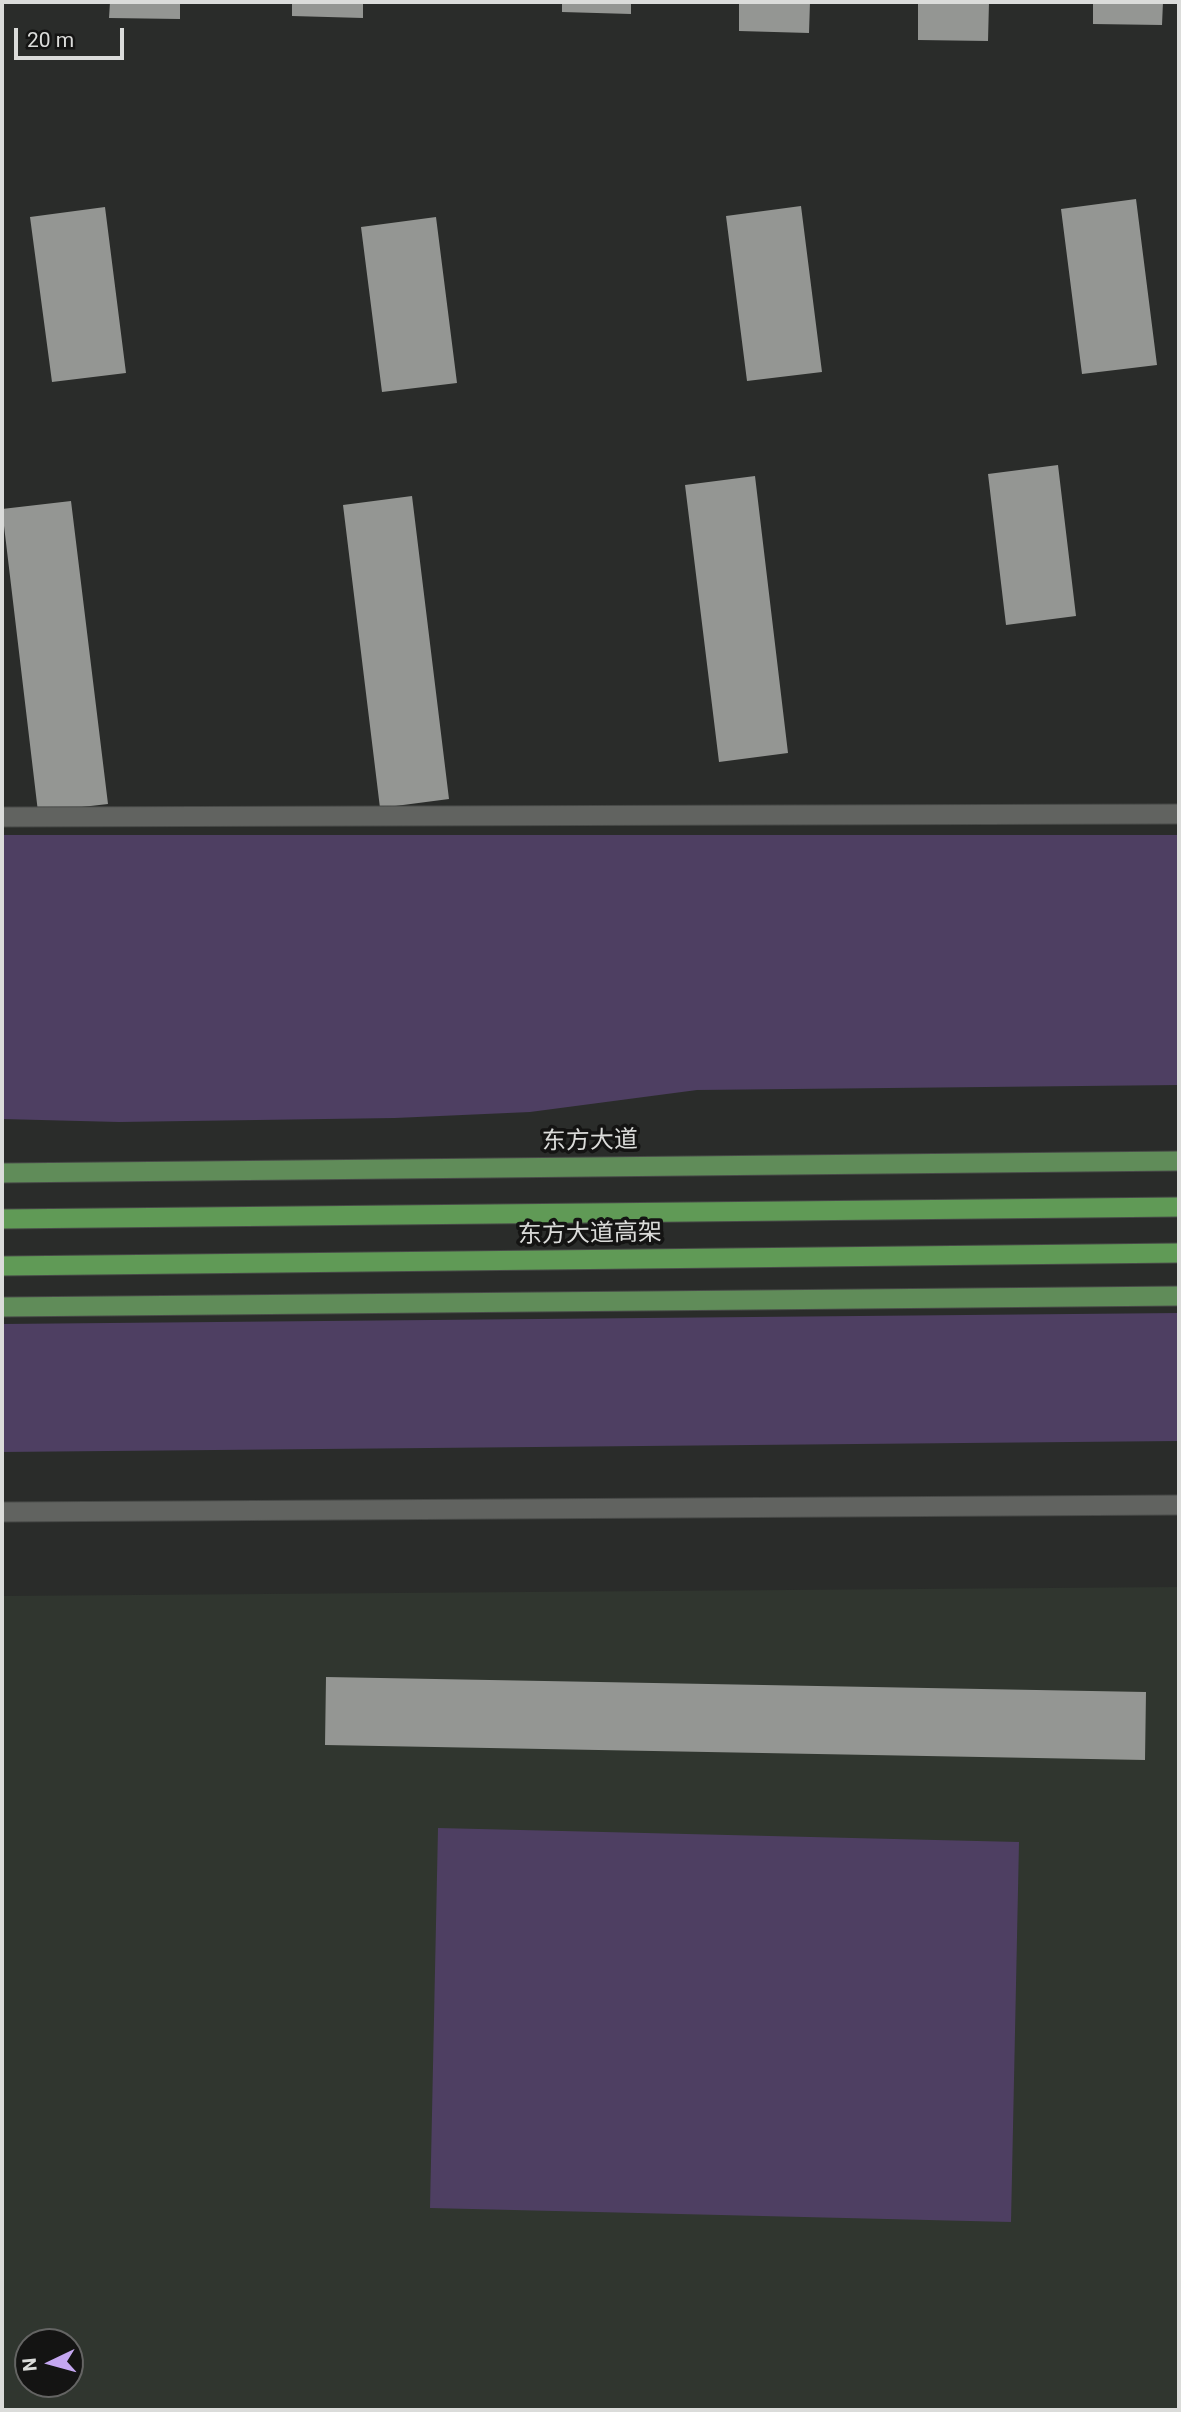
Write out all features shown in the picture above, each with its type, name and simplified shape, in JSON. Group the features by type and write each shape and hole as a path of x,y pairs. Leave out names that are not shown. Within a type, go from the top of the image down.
{"highway":[{"name":"东方大道高架","path":"2,1219 1179,1207"},
{"name":"东方大道高架","path":"2,1266 1179,1253"}],"main road":[{"name":"东方大道","path":"2,1173 1179,1161"},
{"path":"2,1307 1179,1296"}],"street":[{"path":"2,817 1179,814"},
{"path":"2,1512 1179,1505"}],"shaded area":[{"path":"2,835 1179,835 1179,1085 697,1090 530,1112 395,1118 119,1122 2,1119"},
{"path":"1179,1313 1179,1441 2,1452 2,1324"},
{"path":"1179,1587 1179,2410 2,2410 2,1596"},
{"path":"438,1828 1019,1842 1011,2222 430,2208"}],"building":[{"path":"110,2 180,2 180,19 109,18"},
{"path":"292,2 363,2 363,18 292,16"},
{"path":"562,2 631,2 631,14 562,12"},
{"path":"739,2 810,2 809,33 739,31"},
{"path":"918,2 989,2 988,41 918,40"},
{"path":"1093,2 1163,2 1162,25 1093,24"},
{"path":"1136,199 1157,365 1082,374 1061,209"},
{"path":"801,206 822,372 747,381 726,216"},
{"path":"105,207 126,373 52,382 30,217"},
{"path":"436,217 457,383 382,392 361,227"},
{"path":"1058,465 1076,616 1006,625 988,474"},
{"path":"755,476 788,753 719,762 685,485"},
{"path":"412,496 449,799 380,808 343,505"},
{"path":"71,501 108,804 38,812 2,509"},
{"path":"326,1677 1146,1692 1145,1760 325,1745"}]}
